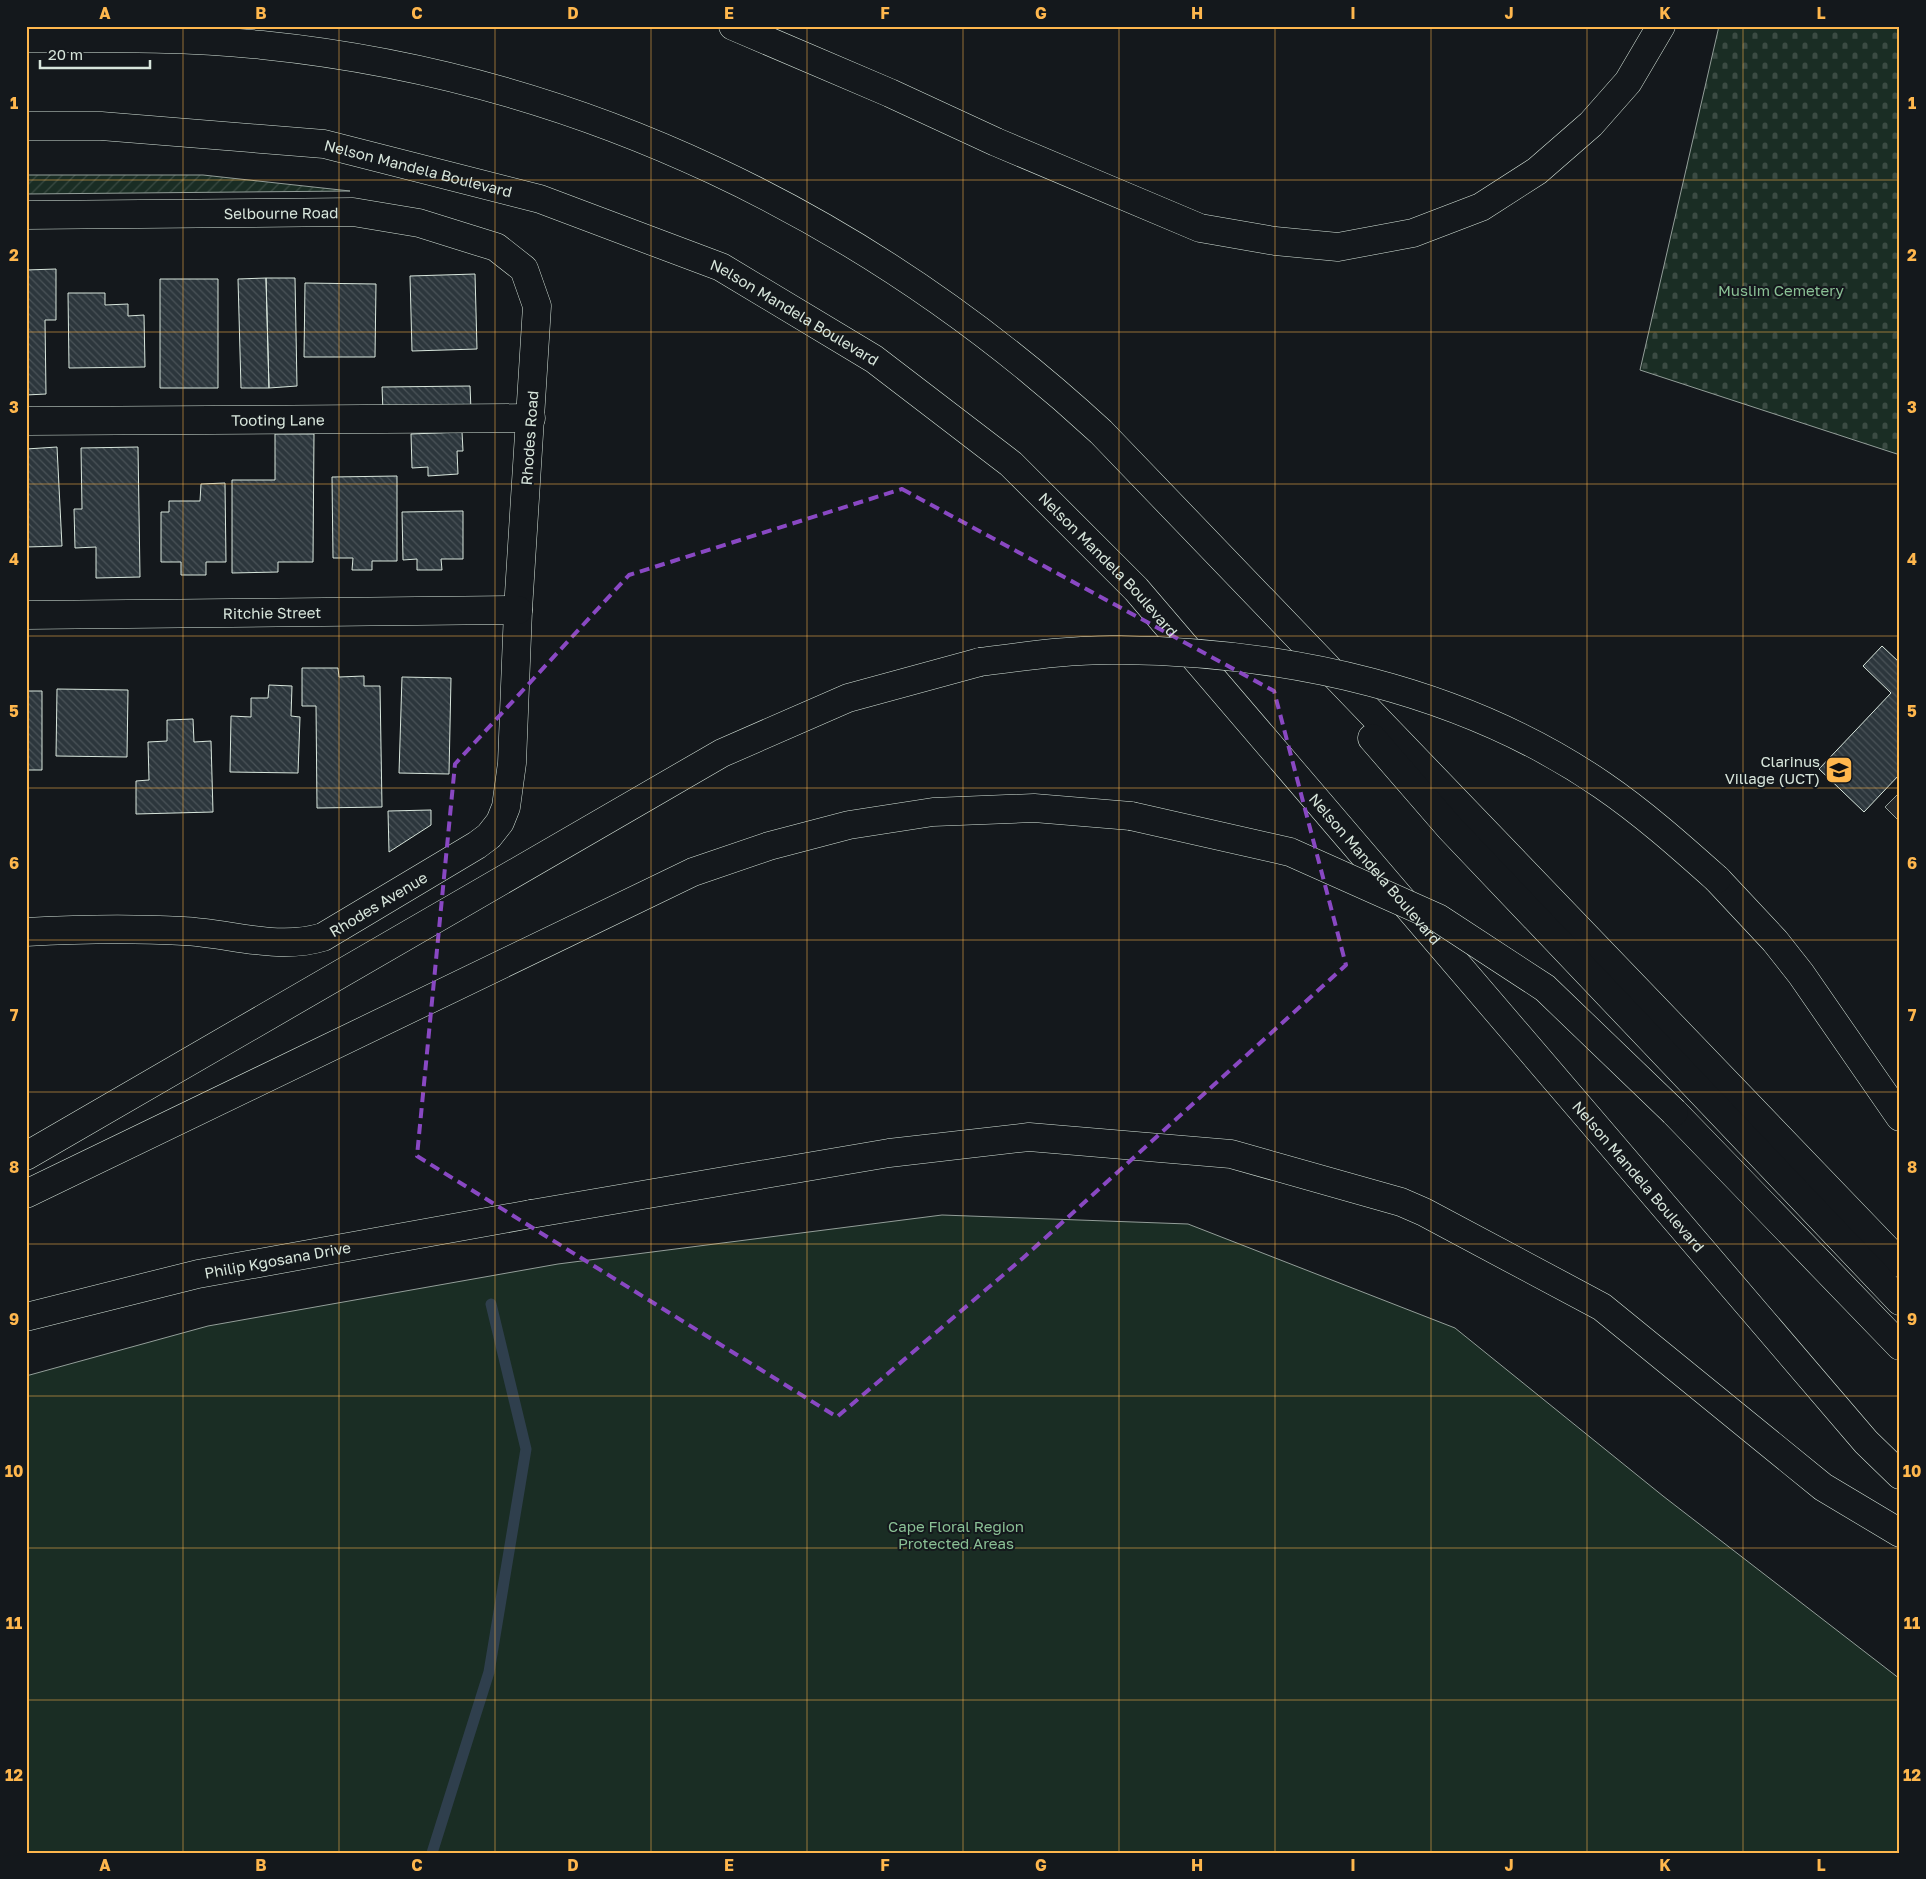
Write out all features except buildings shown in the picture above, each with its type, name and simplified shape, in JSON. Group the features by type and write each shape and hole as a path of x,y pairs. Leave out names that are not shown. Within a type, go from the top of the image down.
{"main road":[{"path":"733,26 864,82 996,142 1200,228 1275,241 1338,247 1413,233 1481,208 1537,171 1591,124 1628,82 1661,26"},
{"path":"26,38 201,40 335,55 416,70 496,90 634,134 709,166 768,195 831,230 892,268 1027,366 1101,432 1158,489 1900,1262"},
{"name":"Nelson Mandela Boulevard","path":"26,126 101,126 324,144 540,199 721,267 874,359 1011,464 1136,589 1866,1442 1900,1475"},
{"name":"Selbourne Road","path":"26,215 353,212 420,223 496,247 524,269"},
{"name":"Rhodes Road","path":"518,610 537,306 524,269"},
{"name":"Tooting Lane","path":"26,421 530,418"},
{"path":"1158,489 1450,828 1900,1301"},
{"name":"Ritchie Street","path":"26,615 518,610"},
{"name":"Rhodes Avenue","path":"26,932 81,929 185,931 288,944 305,942 323,937 477,845 489,836 500,822 506,807 512,763 518,610"},
{"path":"26,1156 722,753 848,698 980,662 1023,656 1118,650 1229,655 1315,669 1400,690 1478,717 1564,761 1639,812 1716,879 1775,940 1801,974 1900,1117"},
{"path":"26,1194 693,872 769,846 849,825 933,812 1034,808 1131,816 1290,852 1438,918 1545,988 1674,1112 1900,1346"},
{"name":"Philip Kgosana Drive","path":"26,1317 198,1274 531,1214 889,1153 1029,1137 1231,1154 1401,1202 1424,1212 1602,1307 1823,1487 1900,1533"}],"highlighted area":[{"path":"902,489 1274,691 1346,965 1023,1258 837,1417 417,1156 455,764 629,575"}],"green space":[{"name":"Muslim Cemetery","path":"1719,26 1900,26 1900,455 1640,370"},
{"path":"26,175 203,175 350,191 26,194"},
{"name":"Cape Floral Region Protected Areas","path":"942,1215 1188,1224 1455,1328 1663,1496 1900,1679 1900,1853 26,1853 26,1376 208,1326 558,1264"}],"shaded area":[{"path":"1900,792 1900,822 1885,807"}],"waterway":[{"path":"432,1853 489,1672 526,1449 491,1304"}],"place":[{"name":"Clarinus Village (UCT)","path":"1839,770"}]}
